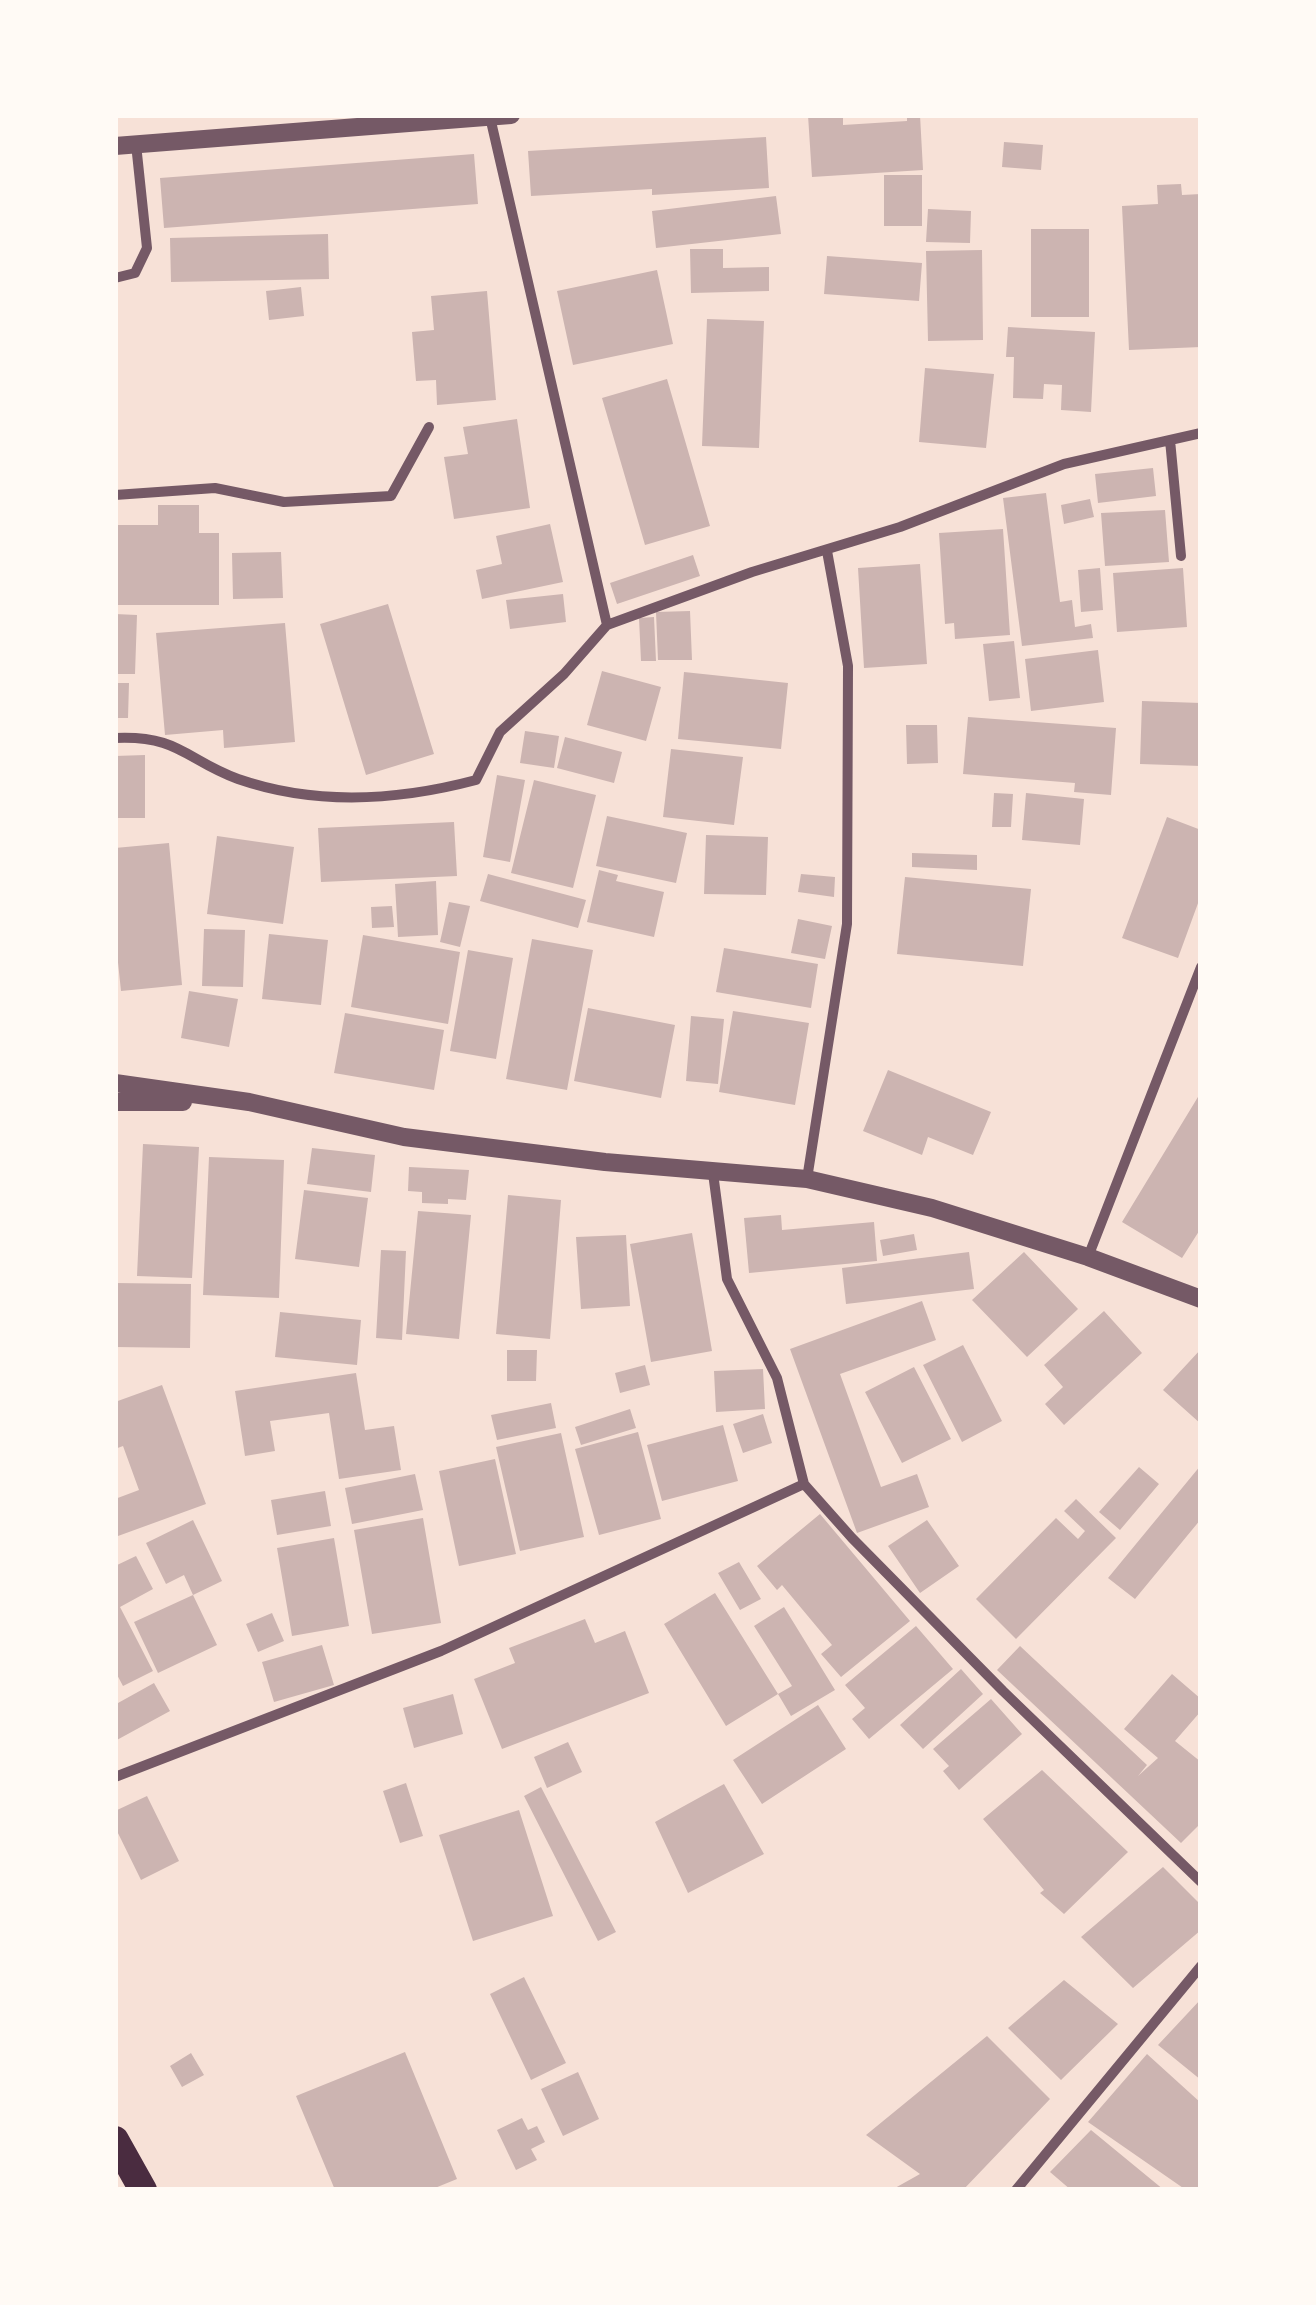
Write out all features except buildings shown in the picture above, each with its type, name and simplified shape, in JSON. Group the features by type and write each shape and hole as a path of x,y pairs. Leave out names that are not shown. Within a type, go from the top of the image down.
{"highway":[{"path":"115,2140 144,2190"}],"street":[{"path":"115,146 512,115"},
{"path":"490,116 607,626"},
{"path":"115,278 135,272 147,248 136,144"},
{"path":"115,495 215,488 284,502 390,496 430,427"},
{"path":"115,738 144,737 178,746 235,778 297,795 368,799 430,792 476,780 500,732 564,674 607,626 752,572 900,527 1064,464 1201,433"},
{"path":"1170,440 1181,556"},
{"path":"807,1180 847,924 848,666 827,550"},
{"path":"1088,1258 1201,967"},
{"path":"115,1083 249,1102 404,1138 807,1180 932,1208 1201,1299"},
{"path":"115,1102 249,1102"},
{"path":"714,1173 727,1279 777,1378 804,1484 989,1677 1201,1882"},
{"path":"115,1778 441,1650 804,1484"},
{"path":"1016,2190 1201,1966"}]}
